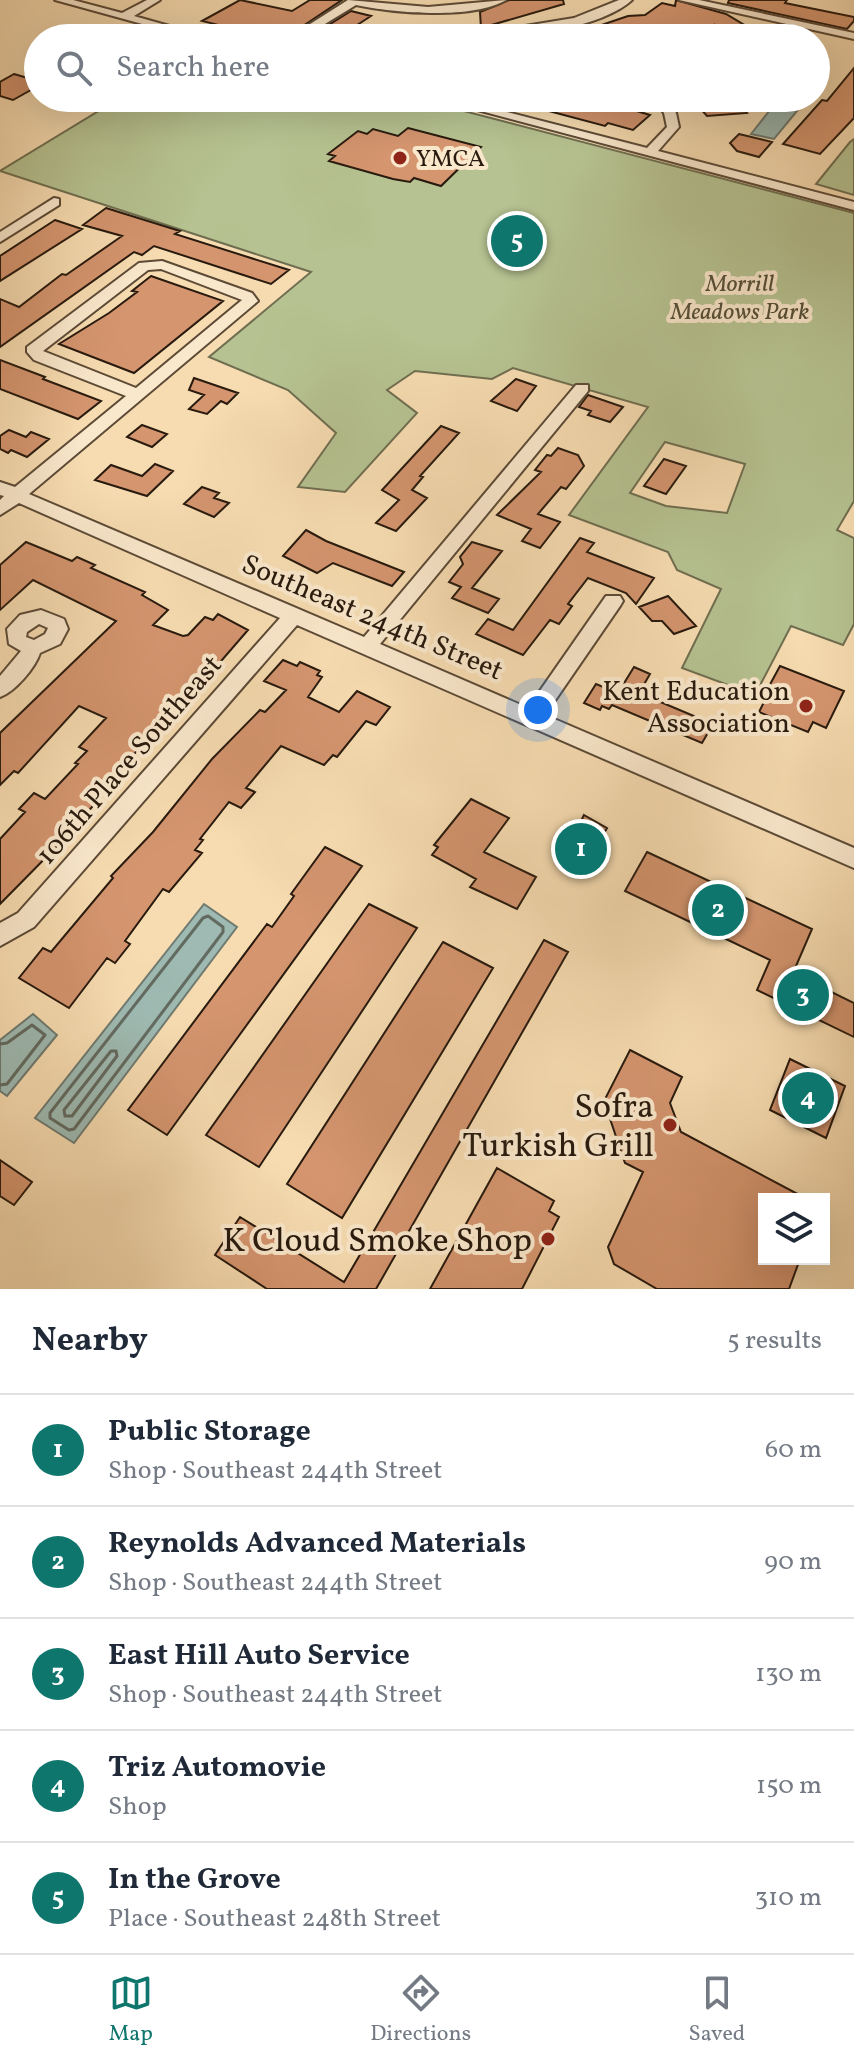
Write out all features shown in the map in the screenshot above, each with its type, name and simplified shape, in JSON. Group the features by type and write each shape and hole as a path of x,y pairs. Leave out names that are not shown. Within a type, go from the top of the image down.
{"street":[{"path":"60,0 151,24"},
{"path":"123,17 155,0"},
{"path":"317,24 354,1 399,11 501,0"},
{"path":"556,24 611,10 627,0"},
{"path":"684,0 797,24"},
{"path":"830,31 854,36"},
{"path":"492,112 854,206"},
{"path":"650,153 673,127 669,112"},
{"path":"0,238 54,202"},
{"path":"0,509 8,492 137,394 250,301 243,293 154,264 144,266 38,342 35,352 137,394"},
{"path":"367,647 582,388"},
{"name":"Southeast 244th Street","path":"8,492 854,858"},
{"path":"532,718 613,601"},
{"name":"106th Place Southeast","path":"0,935 26,920 294,615"},
{"path":"0,689 29,658 32,647"}],"green space":[{"name":"Morrill Meadows Park","path":"97,112 468,112 854,213 854,501 837,530 854,538 854,624 843,645 791,626 755,695 682,668 721,589 677,570 668,552 569,515 648,407 513,368 492,379 415,371 387,390 417,413 345,492 298,487 336,433 288,390 209,357 311,272 0,171","holes":["665,442 745,464 727,513 666,506 630,493"]},
{"path":"854,139 854,195 816,184 850,142"}],"water":[{"path":"768,112 796,112 774,139 751,134"},
{"path":"204,904 237,927 74,1143 35,1118"},
{"path":"33,1014 57,1035 7,1096 0,1091 0,1040"}],"building":[{"path":"240,0 292,11 310,0 342,0 306,24 214,24 202,21"},
{"path":"509,0 563,0 564,4 495,24 481,24 480,12"},
{"path":"676,0 726,14 743,24 604,24 628,16 645,15 662,3 675,6"},
{"path":"729,0 787,0 785,3 854,17 854,21 847,29 728,3"},
{"path":"351,11 371,16 359,24 330,24"},
{"path":"854,68 854,118 820,154 783,144 811,112 830,112 830,97"},
{"path":"14,74 24,77 24,94 13,100 0,96 0,82"},
{"path":"552,112 640,112 650,115 633,130 608,123 605,126"},
{"path":"703,112 747,113 707,116"},
{"name":"YMCA","path":"408,128 481,147 441,186 414,178 410,182 393,179 329,161 335,156 328,154 358,131 367,134 373,129 398,136"},
{"path":"739,134 772,142 759,157 737,151 730,143"},
{"path":"106,208 180,231 175,234 289,270 271,284 154,246 142,255 134,252 0,347 0,299 19,307 62,274 66,275 122,236 83,225"},
{"path":"55,220 82,229 0,281 0,256"},
{"path":"151,276 223,301 134,373 59,344 109,313 137,292 132,291"},
{"path":"0,360 101,401 78,419 0,389"},
{"path":"194,378 238,393 227,404 221,401 207,414 189,409 204,395 189,390"},
{"path":"516,379 536,386 517,411 491,401"},
{"path":"588,395 623,407 610,422 588,415 591,411 579,407"},
{"path":"142,425 167,434 152,447 127,437"},
{"path":"441,426 459,433 420,476 423,477 412,490 427,498 396,531 376,523 399,500 382,490"},
{"path":"9,430 26,437 31,432 49,439 27,457 11,450 8,453 0,449 0,436"},
{"path":"558,448 578,455 584,466 566,489 561,487 538,514 560,522 540,548 522,541 531,529 497,515 541,472 535,470 547,455 551,456"},
{"path":"664,459 686,466 666,494 644,486"},
{"path":"155,464 173,471 147,496 95,480 111,465 142,476"},
{"path":"202,487 219,493 214,498 229,503 214,517 184,504"},
{"path":"306,530 404,572 392,586 333,563 317,573 283,556"},
{"path":"580,538 594,543 587,552 654,578 636,604 626,593 588,578 568,604 572,606 559,624 550,620 523,655 476,634 488,619 513,630"},
{"path":"26,542 72,561 77,557 95,565 91,568 145,592 142,595 168,610 153,625 183,636 188,635 205,617 213,620 218,614 248,630 151,742 136,752 98,793 94,799 97,801 71,832 0,904 0,839 25,812 19,809 34,793 45,799 78,764 75,763 87,751 79,747 106,718 79,706 18,773 14,771 0,785 0,733 116,621 33,580 0,610 0,565"},
{"path":"472,542 502,551 472,588 499,599 488,613 452,598 461,587 449,582 463,564 460,557"},
{"path":"668,596 696,626 674,634 662,621 652,621 639,607"},
{"path":"283,660 297,666 300,662 320,671 317,675 322,677 308,697 339,712 357,691 390,707 376,725 366,721 337,757 333,755 324,765 281,746 246,788 255,792 241,808 229,802 200,839 203,840 195,850 202,853 169,892 163,889 125,941 130,944 115,963 107,958 69,1008 19,978 43,948 51,952 113,878 111,876 153,832 212,759 260,710 265,712 286,690 264,681"},
{"path":"780,666 844,691 826,728 813,722 808,732 759,712 764,702 761,701"},
{"path":"634,667 650,674 639,693 713,724 702,743 612,705 609,709 602,706 600,710 584,703 596,684 618,693"},
{"path":"471,799 509,818 484,852 536,877 517,909 470,887 476,879 432,855 438,847 434,845"},
{"path":"584,815 607,828 582,871 561,861"},
{"path":"325,847 362,866 167,1135 128,1110 267,924 272,927"},
{"path":"647,852 812,929 793,973 854,1003 854,1037 757,990 770,960 625,891"},
{"path":"369,904 417,928 259,1167 206,1135"},
{"path":"544,940 568,952 376,1289 267,1289 215,1255 240,1217 344,1282"},
{"path":"443,942 493,968 342,1218 287,1184"},
{"path":"630,1050 682,1077 670,1103 681,1132 796,1193 758,1193 758,1265 798,1265 789,1289 657,1289 614,1264 608,1247 643,1172 625,1163 604,1101"},
{"path":"790,1059 845,1086 826,1138 770,1110"},
{"path":"0,1160 32,1182 14,1205 0,1196"},
{"path":"497,1168 554,1201 549,1211 559,1217 522,1289 430,1289"}],"place":[{"name":"YMCA","path":"400,158"},
{"name":"In the Grove","path":"517,241"},
{"name":"Kent Education Association","path":"806,706"},
{"name":"Public Storage","path":"581,849"},
{"name":"Reynolds Advanced Materials","path":"718,910"},
{"name":"East Hill Auto Service","path":"803,995"},
{"name":"Triz Automovie","path":"808,1098"},
{"name":"Sofra Turkish Grill","path":"670,1125"},
{"name":"K Cloud Smoke Shop","path":"548,1239"}]}
